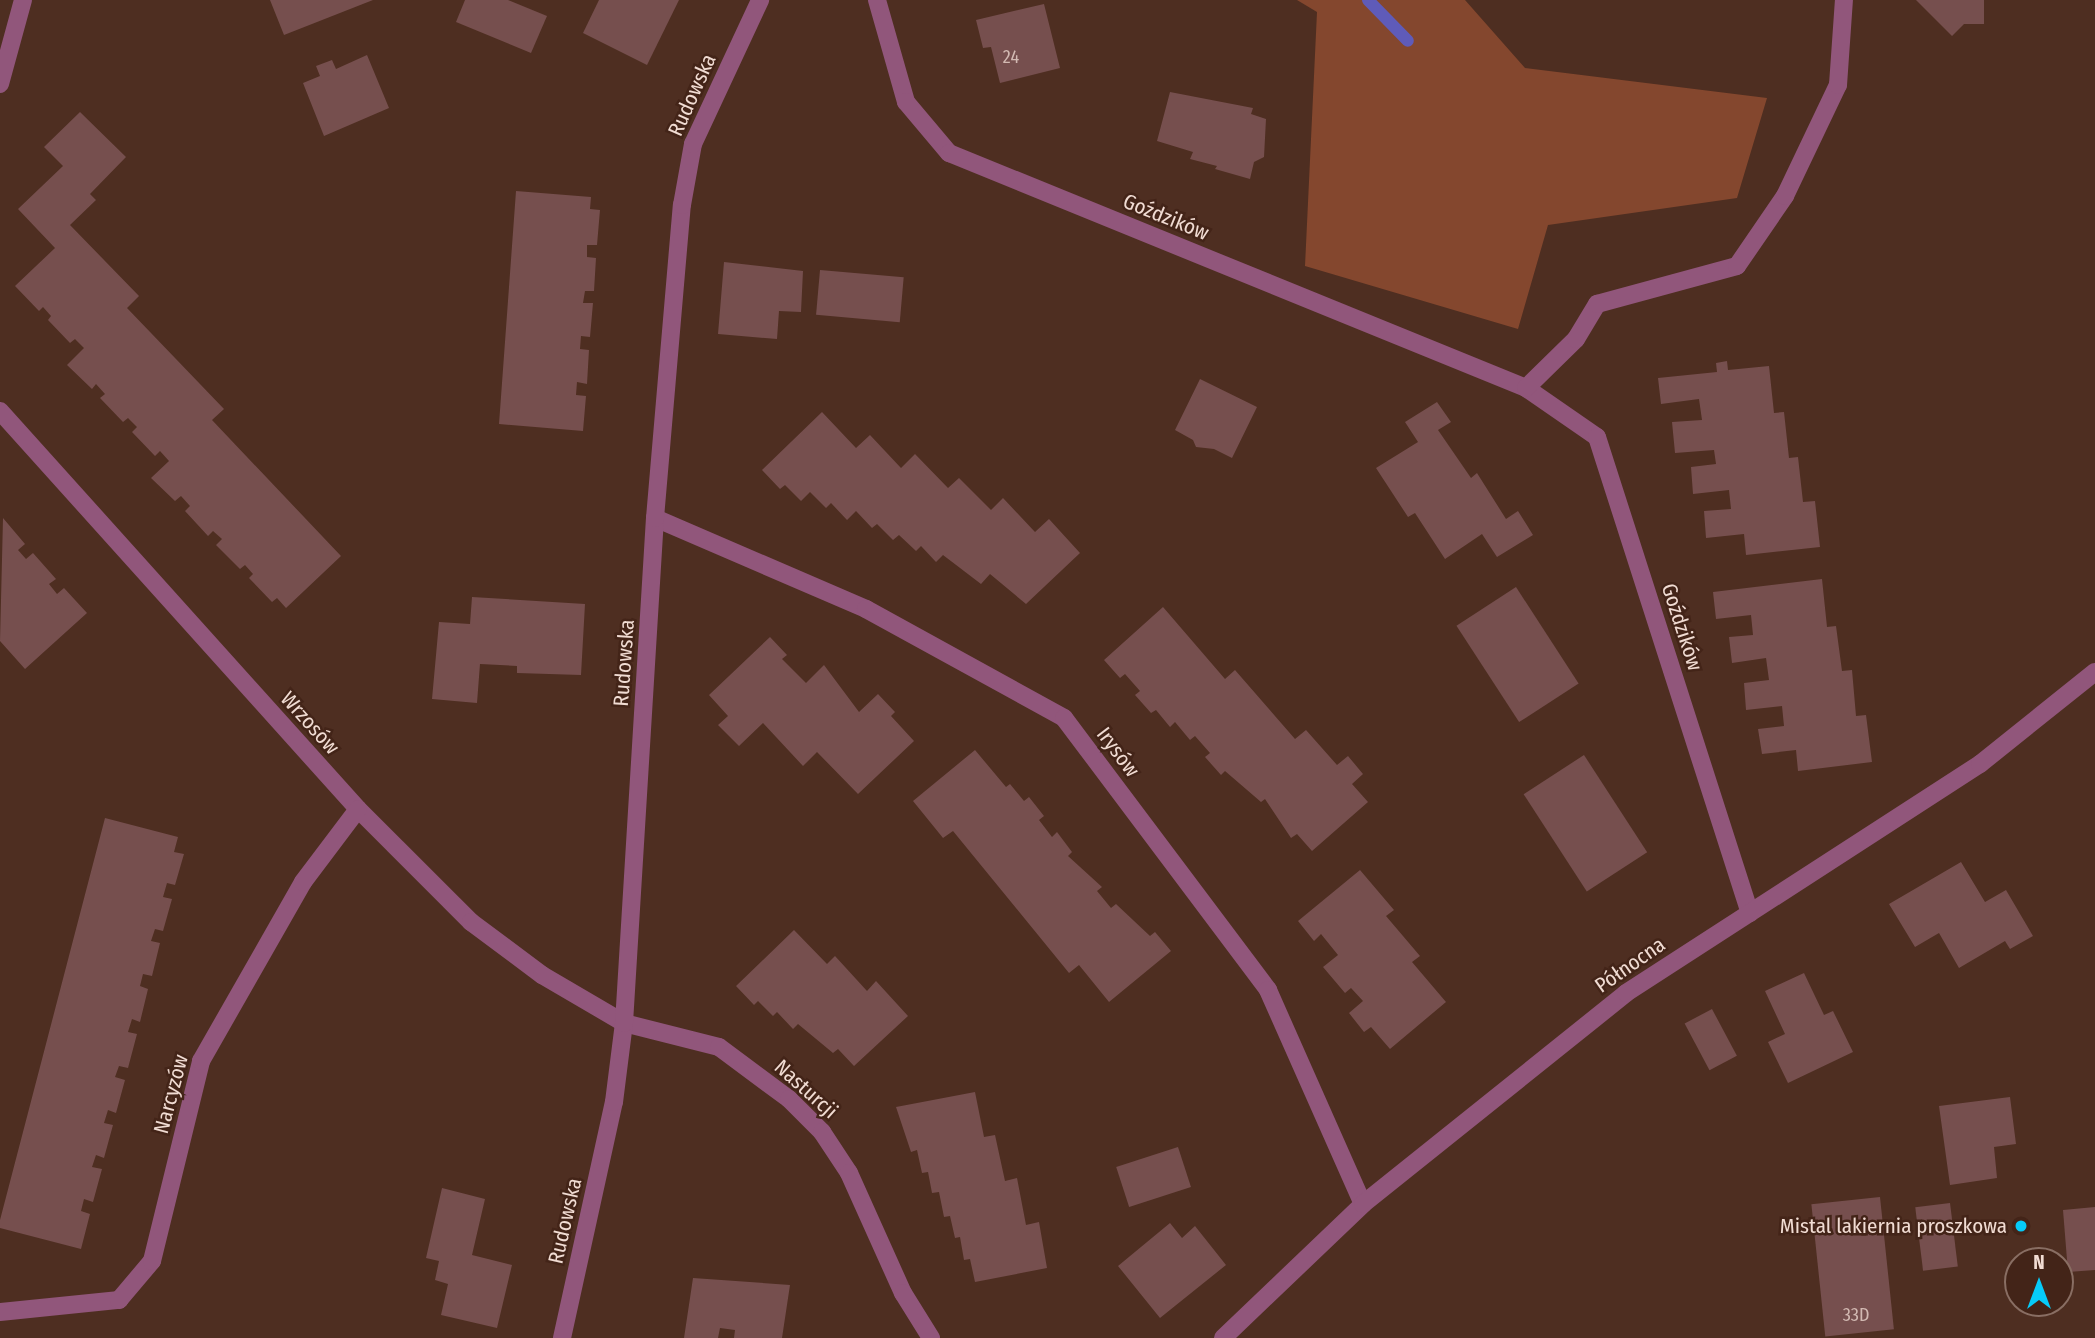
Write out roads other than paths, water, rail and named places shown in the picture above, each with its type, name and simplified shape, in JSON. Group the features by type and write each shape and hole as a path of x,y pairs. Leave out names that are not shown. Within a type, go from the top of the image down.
{"street":[{"path":"0,84 23,0"},
{"name":"Rudowska","path":"562,1338 610,1126 624,1023 655,518 682,205 693,144 760,0"},
{"name":"Goździków","path":"877,0 906,102 949,153 1526,388 1597,438 1750,913"},
{"path":"1526,388 1576,339 1597,304 1737,266 1785,196 1838,85 1844,0"},
{"name":"Wrzosów","path":"0,411 358,809 471,922 542,975 624,1023"},
{"name":"Irysów","path":"655,518 866,609 1064,718 1268,990 1363,1204"},
{"name":"Północna","path":"1223,1338 1363,1204 1626,993 1980,764 2095,672"},
{"name":"Narcyzów","path":"0,1312 119,1300 152,1261 201,1061 303,883 358,809"},
{"name":"Nasturcji","path":"624,1023 719,1047 789,1099 822,1132 849,1173 909,1304 930,1338"}],"waterway":[{"path":"1368,0 1408,41"}],"place":[{"name":"Mistal lakiernia proszkowa","path":"2021,1226"}]}
